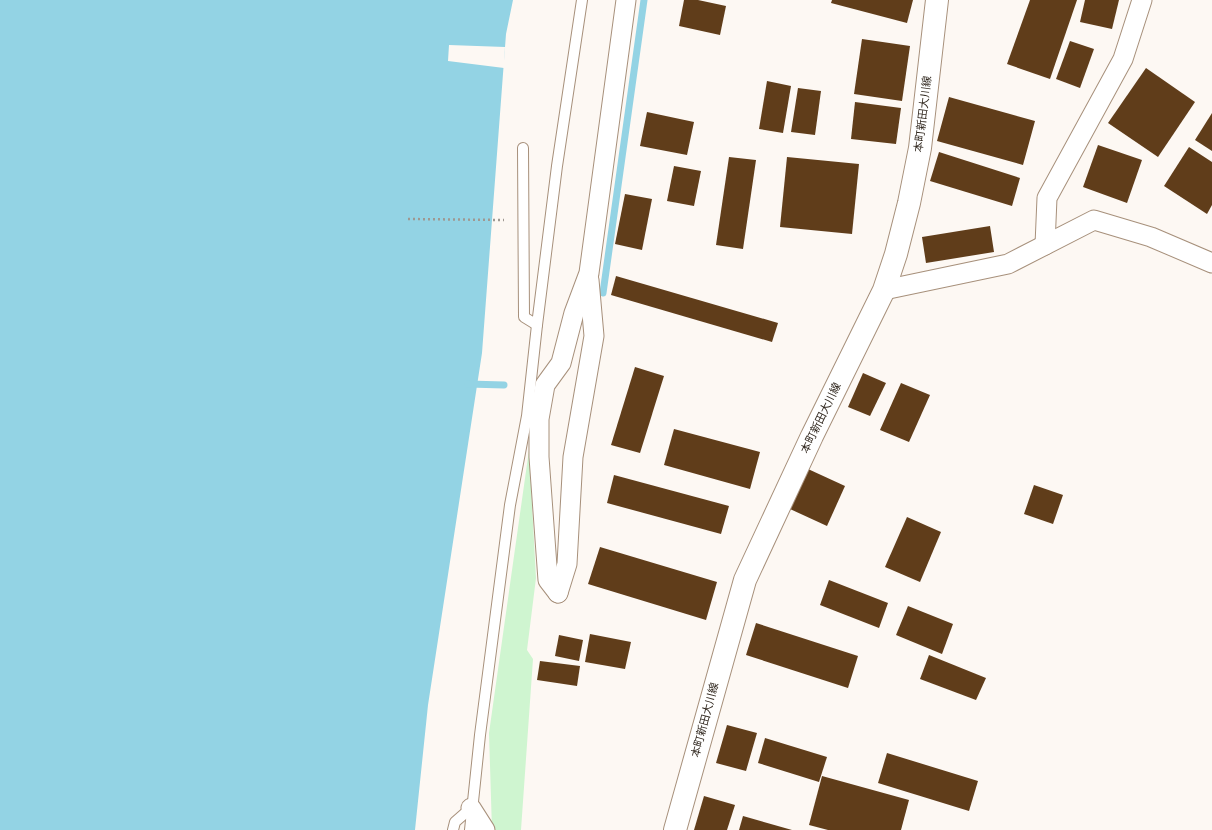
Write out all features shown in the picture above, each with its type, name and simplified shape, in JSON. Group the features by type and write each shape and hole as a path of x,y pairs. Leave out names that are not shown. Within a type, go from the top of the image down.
{"main road":[{"name":"本町新田大川線","path":"675,830 714,686 745,580 812,436 884,290 896,254 909,203 920,148 937,0"}],"street":[{"path":"589,273 574,313 561,363 545,385 533,417 539,457 548,580 558,593 566,564 574,457 594,336 589,273 626,0"},
{"path":"1045,245 1047,198 1123,59 1142,0"},
{"path":"884,290 1008,264 1094,220 1151,237 1212,264"},
{"path":"471,808 485,830"}],"lane":[{"path":"470,830 471,808 510,505 533,417 537,325 557,166 582,0"},
{"path":"523,148 524,317 537,325"},
{"path":"454,830 455,822 471,808"}],"path":[{"path":"408,219 504,220"}],"green space":[{"path":"529,450 536,578 527,650 533,659 521,830 492,830 489,733"}],"water":[{"path":"0,0 513,0 506,34 482,353 428,705 415,830 0,830"}],"pier":[{"path":"449,45 505,47 504,68 448,61"}],"building":[{"path":"684,0 698,0 726,6 720,35 679,26"},
{"path":"832,0 913,0 907,23 831,3"},
{"path":"1030,0 1077,0 1050,79 1007,64"},
{"path":"1085,0 1119,0 1112,29 1080,22"},
{"path":"862,39 910,46 902,101 854,94"},
{"path":"1070,41 1094,49 1080,88 1056,79"},
{"path":"1146,68 1195,102 1158,157 1108,123"},
{"path":"767,81 791,86 783,133 759,129"},
{"path":"798,88 821,91 815,135 791,132"},
{"path":"949,97 1035,121 1023,165 937,141"},
{"path":"855,102 901,108 896,144 851,139"},
{"path":"647,112 694,122 687,155 640,146"},
{"path":"1212,113 1212,151 1195,140"},
{"path":"1098,145 1142,160 1127,203 1083,187"},
{"path":"1189,147 1212,162 1212,205 1207,214 1164,186"},
{"path":"939,152 1020,178 1012,206 930,181"},
{"path":"729,157 756,160 743,249 716,245"},
{"path":"787,157 859,164 852,234 780,227"},
{"path":"674,166 701,171 694,206 667,201"},
{"path":"625,194 652,199 642,250 615,244"},
{"path":"990,226 994,252 926,263 922,237"},
{"path":"616,276 778,323 772,342 611,295"},
{"path":"635,367 664,376 640,453 611,445"},
{"path":"863,373 886,383 870,416 848,407"},
{"path":"901,383 930,395 909,442 880,430"},
{"path":"674,429 760,452 750,489 664,465"},
{"path":"808,469 845,486 827,526 790,509"},
{"path":"614,475 729,506 721,534 607,503"},
{"path":"1034,485 1063,495 1053,524 1024,514"},
{"path":"907,517 941,532 920,582 885,567"},
{"path":"600,547 717,582 706,620 588,584"},
{"path":"829,580 888,603 879,628 820,605"},
{"path":"908,606 953,624 942,654 896,635"},
{"path":"756,623 858,656 848,688 746,655"},
{"path":"590,634 631,642 625,669 585,662"},
{"path":"559,635 583,640 579,661 555,656"},
{"path":"929,655 986,678 976,700 920,679"},
{"path":"540,661 580,666 577,686 537,680"},
{"path":"727,725 757,733 746,771 716,763"},
{"path":"765,738 827,757 819,782 758,763"},
{"path":"887,753 978,781 969,811 878,783"},
{"path":"822,776 909,800 901,830 828,830 809,825"},
{"path":"704,796 735,805 727,830 694,830"},
{"path":"743,816 792,830 739,830"}],"waterway":[{"path":"603,293 644,0"},
{"path":"468,384 504,385"}]}
